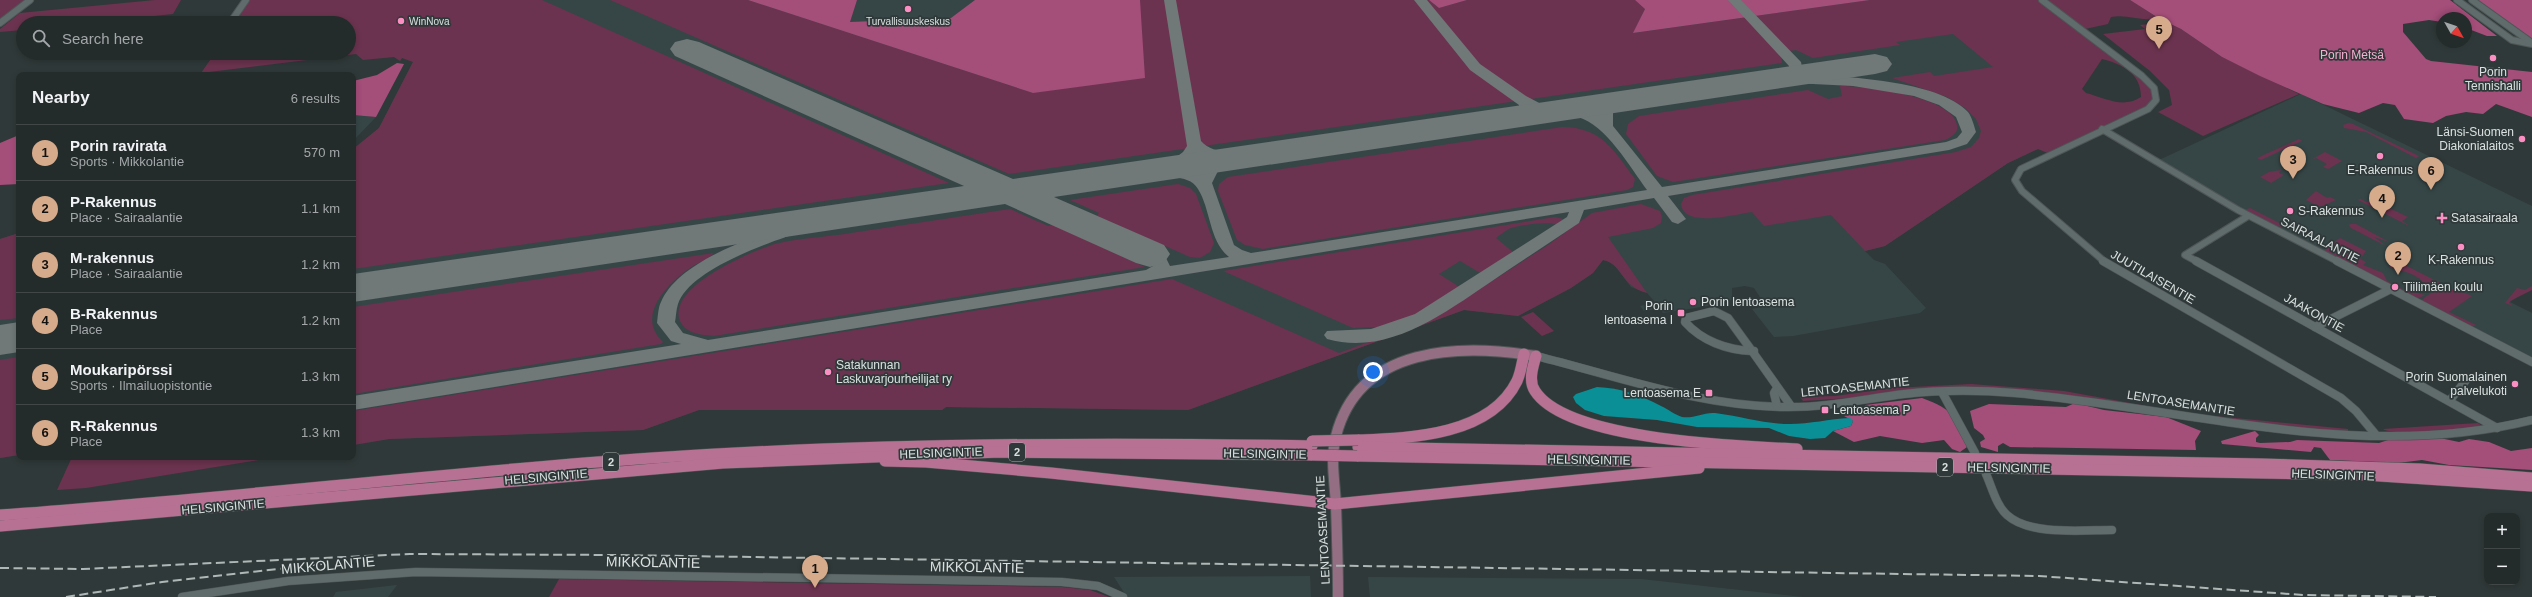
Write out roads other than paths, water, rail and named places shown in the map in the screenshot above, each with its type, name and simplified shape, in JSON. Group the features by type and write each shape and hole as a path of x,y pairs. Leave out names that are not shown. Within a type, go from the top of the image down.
{"highway":[{"path":"1312,447 1358,448 1401,438 1435,433 1456,427 1478,417 1492,408 1515,385 1524,354"},
{"path":"1536,356 1531,376 1535,392 1540,398 1556,410 1596,425 1650,436 1716,443 1919,457"},
{"name":"HELSINGINTIE","path":"0,515 160,504 554,467 732,453 961,444 1223,444 1358,448 1919,457 2396,468 2532,478"},
{"name":"HELSINGINTIE","path":"0,526 723,463 970,452 1312,447"},
{"name":"HELSINGINTIE","path":"1358,448 1778,464 2365,475 2532,486"},
{"path":"723,463 926,462 1059,474 1336,504 1599,476 1778,464"}],"main road":[{"name":"LENTOASEMANTIE","path":"1338,597 1336,504 1332,461 1336,435 1346,409 1371,380 1400,363 1444,350 1495,349 1536,356"}],"street":[{"path":"0,23 30,0"},
{"path":"235,16 246,0"},
{"path":"2042,0 2142,76 2155,90 2156,100 2149,110 2102,129"},
{"path":"2456,0 2512,40 2532,43"},
{"path":"2472,0 2532,43"},
{"name":"SAIRAALANTIE","path":"2102,129 2201,190 2248,216 2532,362"},
{"name":"JUUTILAISENTIE","path":"2102,129 2021,169 2015,180 2022,191 2099,259 2341,398 2356,411 2376,435"},
{"name":"JAAKONTIE","path":"2248,216 2185,255 2450,400 2497,428"},
{"path":"2315,327 2391,289"},
{"path":"1754,351 1734,349 1698,335 1690,330 1685,322 1686,318 1714,311 1722,313 1734,324 1754,351 1777,388 1791,406"},
{"name":"LENTOASEMANTIE","path":"1536,356 1714,399 1777,406 1827,405 1904,394 1986,391 2050,396 2256,427 2376,435 2415,435 2497,428 2532,420"},
{"path":"2450,400 2467,379"},
{"path":"1777,388 1774,393 1777,406"},
{"path":"1942,392 1975,452"},
{"path":"1986,474 2001,508 2008,516 2020,524 2034,527 2112,530"},
{"name":"MIKKOLANTIE","path":"182,597 236,587 338,576 460,572 1062,582 1098,586 1123,597"}],"water":[{"path":"1597,387 1614,389 1638,395 1682,417 1715,413 1780,424 1850,418 1853,421 1851,426 1833,431 1825,438 1810,439 1789,436 1769,428 1697,427 1657,420 1604,416 1585,410 1576,403 1573,397 1576,394"}],"railway":[{"path":"0,568 83,569 410,554 616,555 2039,576 2303,595 2436,597"},
{"path":"66,597 162,582 322,564"}],"place":[{"name":"Turvallisuuskeskus","path":"908,9"},
{"name":"WinNova","path":"401,21"},
{"name":"Moukaripörssi","path":"2159,49"},
{"name":"Porin Tennishalli","path":"2493,58"},
{"name":"Länsi-Suomen Diakonialaitos","path":"2522,139"},
{"name":"E-Rakennus","path":"2380,156"},
{"name":"M-rakennus","path":"2293,179"},
{"name":"R-Rakennus","path":"2431,190"},
{"name":"S-Rakennus","path":"2290,211"},
{"name":"B-Rakennus","path":"2382,218"},
{"name":"Satasairaala","path":"2442,218"},
{"name":"K-Rakennus","path":"2461,247"},
{"name":"P-Rakennus","path":"2398,275"},
{"name":"Tiilimäen koulu","path":"2395,287"},
{"name":"Porin lentoasema","path":"1693,302"},
{"name":"Porin lentoasema I","path":"1681,313"},
{"name":"Satakunnan Laskuvarjourheilijat ry","path":"828,372"},
{"name":"Porin Suomalainen palvelukoti","path":"2515,384"},
{"name":"Lentoasema E","path":"1709,393"},
{"name":"Lentoasema P","path":"1825,410"},
{"name":"Porin ravirata","path":"815,588"}],"park label":[{"name":"Porin Metsä","path":"2352,55"}]}
